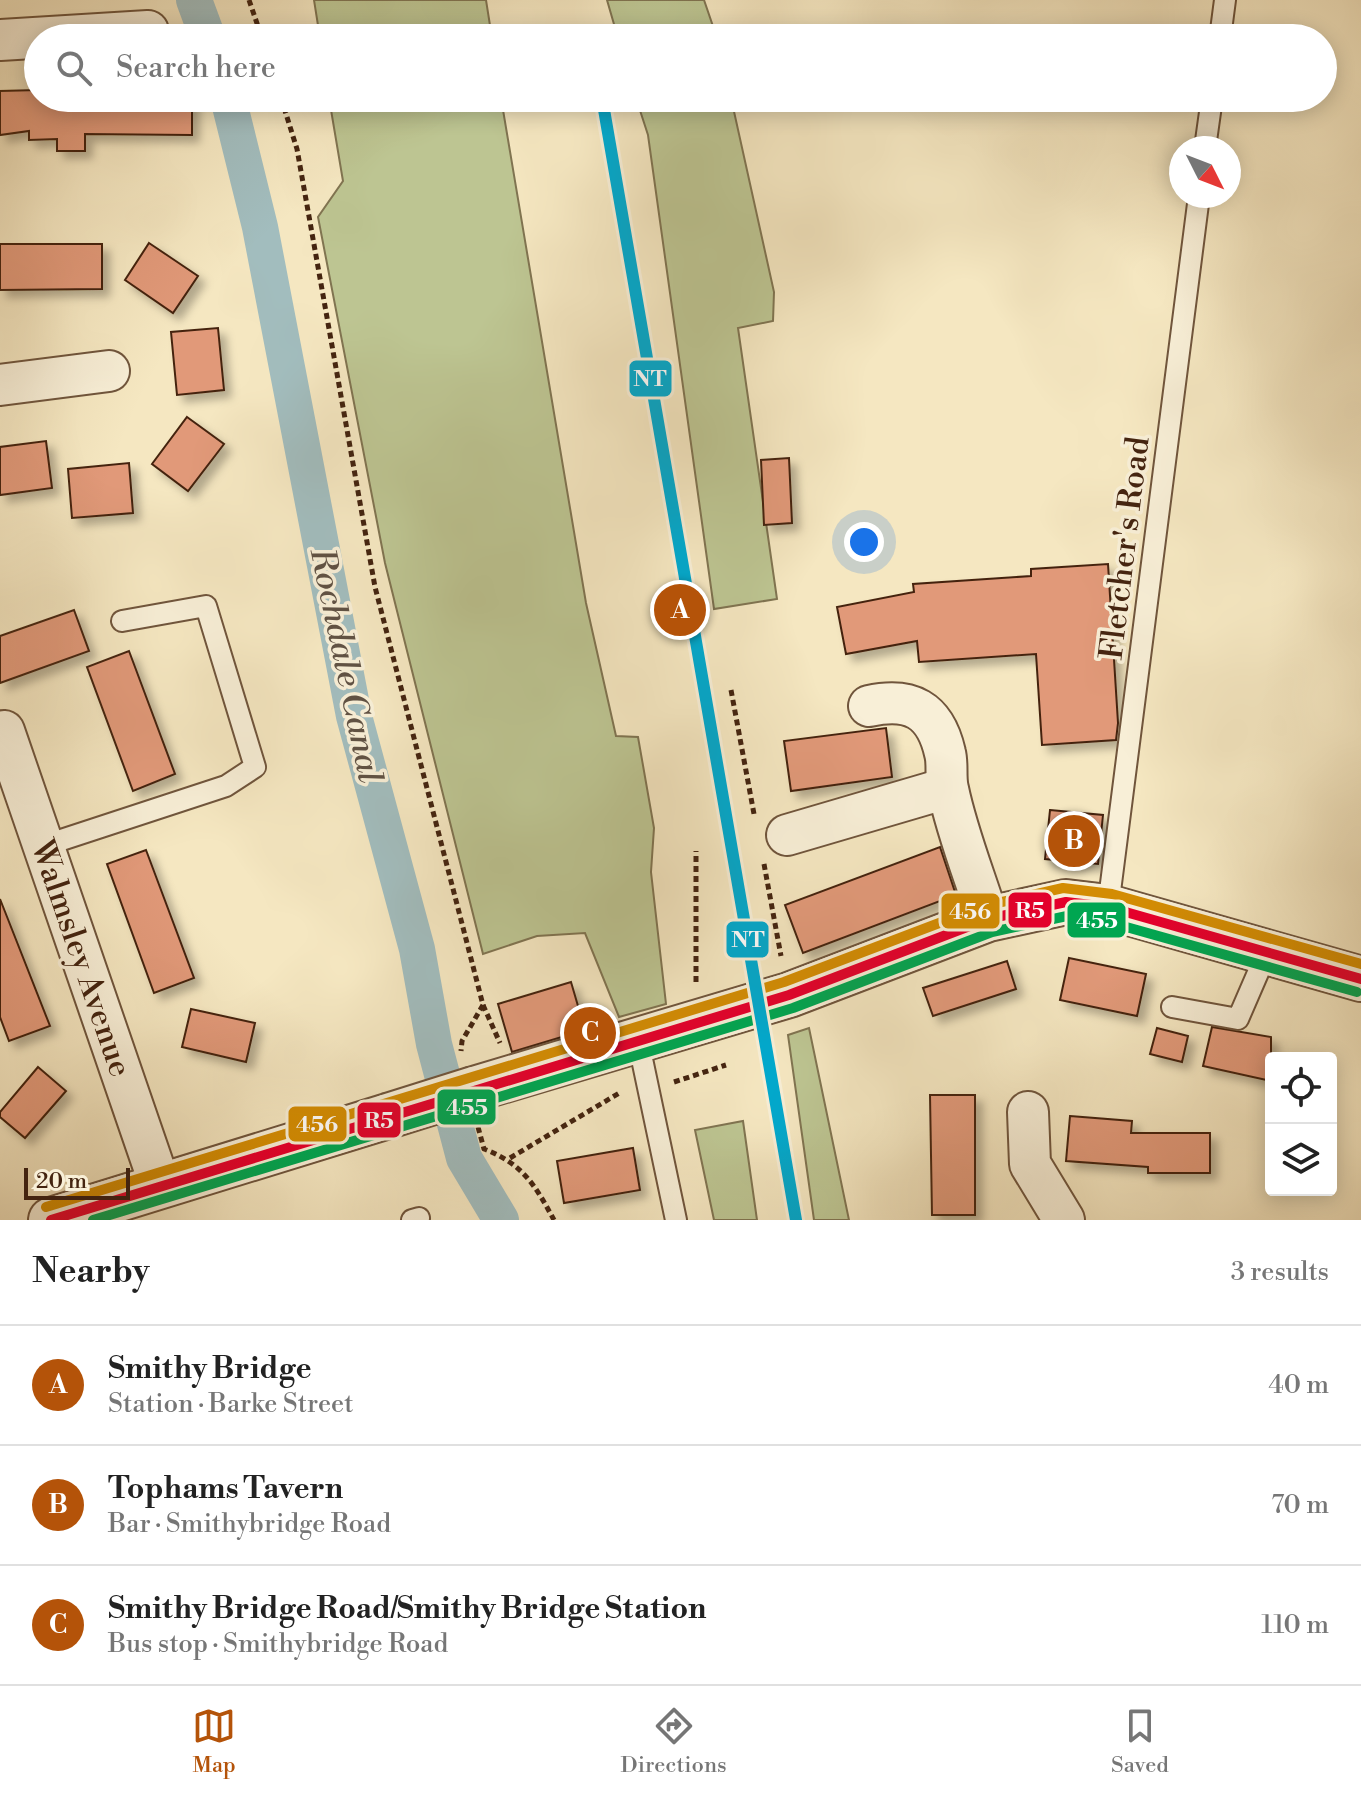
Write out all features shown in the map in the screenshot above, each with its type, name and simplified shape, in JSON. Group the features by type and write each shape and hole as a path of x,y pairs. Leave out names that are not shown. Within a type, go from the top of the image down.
{"street":[{"path":"0,40 24,39"},
{"path":"0,385 109,371"},
{"path":"869,706 896,700 910,703 936,726 946,754 947,788 988,919"},
{"name":"Walmsley Avenue","path":"4,731 160,1185"},
{"path":"787,835 947,788"},
{"path":"51,1220 114,1209 160,1185 470,1088 789,995 988,919 1066,902 1108,907 1361,979"},
{"path":"1028,1112 1030,1164 1064,1220"}],"lane":[{"path":"1222,24 1225,0"},
{"path":"1207,136 1210,112"},
{"name":"Fletcher's Road","path":"1108,907 1197,208"},
{"path":"43,846 226,786 255,767 206,606 122,621"},
{"path":"1172,1007 1238,1019 1267,952"},
{"path":"638,1040 676,1220"}],"path":[{"path":"249,0 257,24"},
{"path":"285,112 297,149 375,587 483,1005 502,1048"},
{"path":"696,851 696,1023"},
{"path":"483,1005 462,1041 484,1149 509,1158 535,1185 554,1220"},
{"path":"683,1080 726,1065"},
{"path":"509,1158 625,1089 648,1087"}],"green space":[{"path":"314,0 486,0 490,24 318,24"},
{"path":"607,0 704,0 712,24 614,24"},
{"path":"331,112 503,112 586,603 616,736 638,737 654,828 651,872 666,1004 619,1017 585,933 537,936 483,954 385,563 318,217 343,181"},
{"path":"641,112 734,112 774,292 773,321 738,328 777,599 714,609 648,135"},
{"path":"809,1028 849,1220 814,1220 788,1035"},
{"path":"743,1121 757,1220 714,1220 695,1130"}],"building":[{"path":"24,90 24,112 192,112 192,135 85,134 85,151 57,151 57,139 29,140 29,131 0,135 0,91"},
{"path":"149,243 198,276 173,313 125,280"},
{"path":"0,244 102,244 102,289 0,290"},
{"path":"218,328 224,390 177,395 171,332"},
{"path":"187,417 224,444 188,491 152,464"},
{"path":"46,441 52,488 0,495 0,447"},
{"path":"789,458 792,523 764,525 761,460"},
{"path":"129,463 133,513 72,518 68,469"},
{"path":"1108,564 1118,723 1116,740 1042,745 1036,654 919,662 917,641 846,654 837,607 914,592 913,584 1031,576 1031,569"},
{"path":"74,610 89,651 0,683 0,636"},
{"path":"129,651 175,774 133,791 87,667"},
{"path":"886,728 892,777 791,791 784,741"},
{"path":"1050,810 1103,815 1098,864 1045,859"},
{"path":"940,847 956,895 803,953 785,905"},
{"path":"146,850 194,978 154,993 107,864"},
{"path":"0,899 50,1026 9,1041 0,1017"},
{"path":"1069,958 1146,974 1137,1016 1060,1000"},
{"path":"1007,961 1016,989 933,1016 923,988"},
{"path":"571,982 585,1030 512,1052 498,1004"},
{"path":"191,1009 255,1023 246,1062 182,1047"},
{"path":"1212,1027 1271,1037 1271,1052 1265,1052 1265,1080 1203,1066"},
{"path":"1157,1028 1188,1036 1182,1062 1150,1054"},
{"path":"38,1067 66,1091 25,1138 0,1117 0,1112"},
{"path":"930,1095 975,1095 975,1215 932,1215"},
{"path":"1070,1116 1132,1121 1131,1133 1210,1133 1210,1173 1148,1173 1148,1167 1066,1161"},
{"path":"633,1148 640,1190 564,1203 557,1161"}],"waterway":[{"name":"Rochdale Canal","path":"194,0 203,24"},
{"name":"Rochdale Canal","path":"231,112 260,227 354,716 417,949 434,1044 464,1158 501,1220"}],"transit line":[{"name":"NT","path":"604,112 796,1220"},
{"name":"456","path":"46,1207 784,982 984,906 1063,888 1112,894 1361,964"},
{"name":"R5","path":"51,1220 789,995 988,919 1066,902 1108,907 1361,979"},
{"name":"455","path":"93,1220 793,1008 992,932 1067,916 1105,921 1357,992"}],"place":[{"name":"Smithy Bridge","path":"680,610"},
{"name":"Tophams Tavern","path":"1074,841"},
{"name":"Smithy Bridge Road/Smithy Bridge Station","path":"590,1033"}]}
